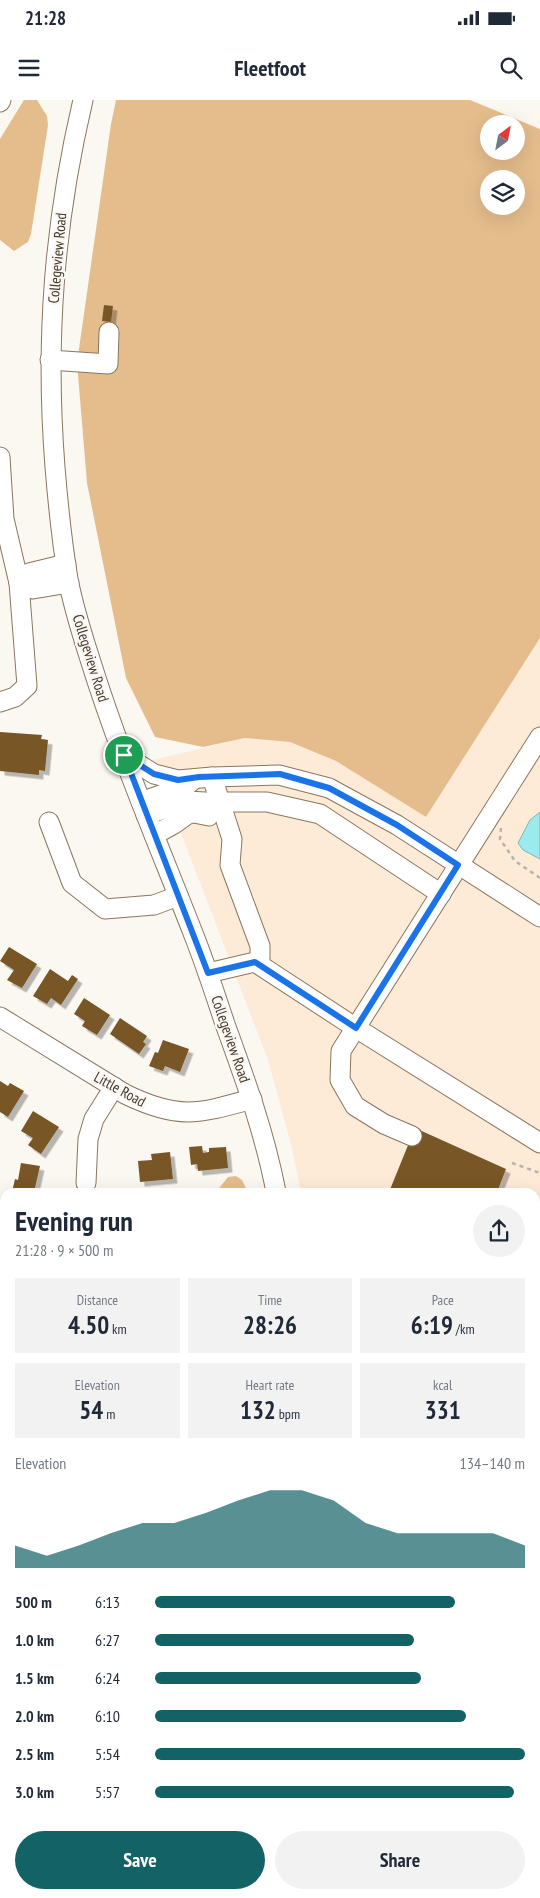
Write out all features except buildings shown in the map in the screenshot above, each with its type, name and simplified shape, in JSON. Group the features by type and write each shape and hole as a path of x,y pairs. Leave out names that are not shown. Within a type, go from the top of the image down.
{"street":[{"name":"Collegeview Road","path":"83,100 60,215 53,283 50,360 51,420 56,487 69,583 89,656 124,755 208,973 252,1099 275,1188"},
{"path":"50,360 108,364 109,332"},
{"path":"0,450 4,519 19,583 27,686 14,697 0,702"},
{"path":"19,583 29,573 66,564"},
{"path":"19,583 33,588 69,583"},
{"path":"412,1136 384,1124 355,1106 340,1080 342,1051 540,737"},
{"path":"124,755 154,774 178,780 280,774 329,788 397,825 540,917"},
{"path":"144,808 204,777"},
{"path":"204,777 222,812 232,839 230,865 256,930 261,950 260,965"},
{"path":"144,808 187,802 222,812"},
{"path":"154,835 188,814 222,812 267,802 320,814 440,894"},
{"path":"49,822 72,884 105,909 154,905 178,896"},
{"path":"208,973 255,962 540,1144"},
{"name":"Little Road","path":"0,1017 114,1087 147,1105 172,1112 196,1113 252,1099"},
{"path":"86,1183 88,1139 94,1120 114,1087"}],"path":[{"path":"502,824 500,839 515,862 540,878"},
{"path":"512,1163 540,1173"}],"shaded area":[{"path":"24,100 37,100 47,116 48,125 31,234 28,242 14,251 0,240 0,139"},
{"path":"116,100 470,100 506,115 480,115 480,160 525,160 525,123 540,129 540,638 426,817 336,761 290,742 245,738 203,747 155,737 126,678 87,483 77,363"},
{"path":"540,638 540,1188 300,1188 292,1148 268,1060 153,760 245,738 290,742 336,761 426,817"},
{"path":"236,1176 242,1180 246,1188 219,1188 228,1177"}],"water":[{"path":"540,812 540,859 523,850 518,843 530,820"}],"route":[{"path":"124,755 154,774 178,780 199,777 280,774 329,788 397,825 458,865 356,1028 255,962 208,973 124,755"}]}
